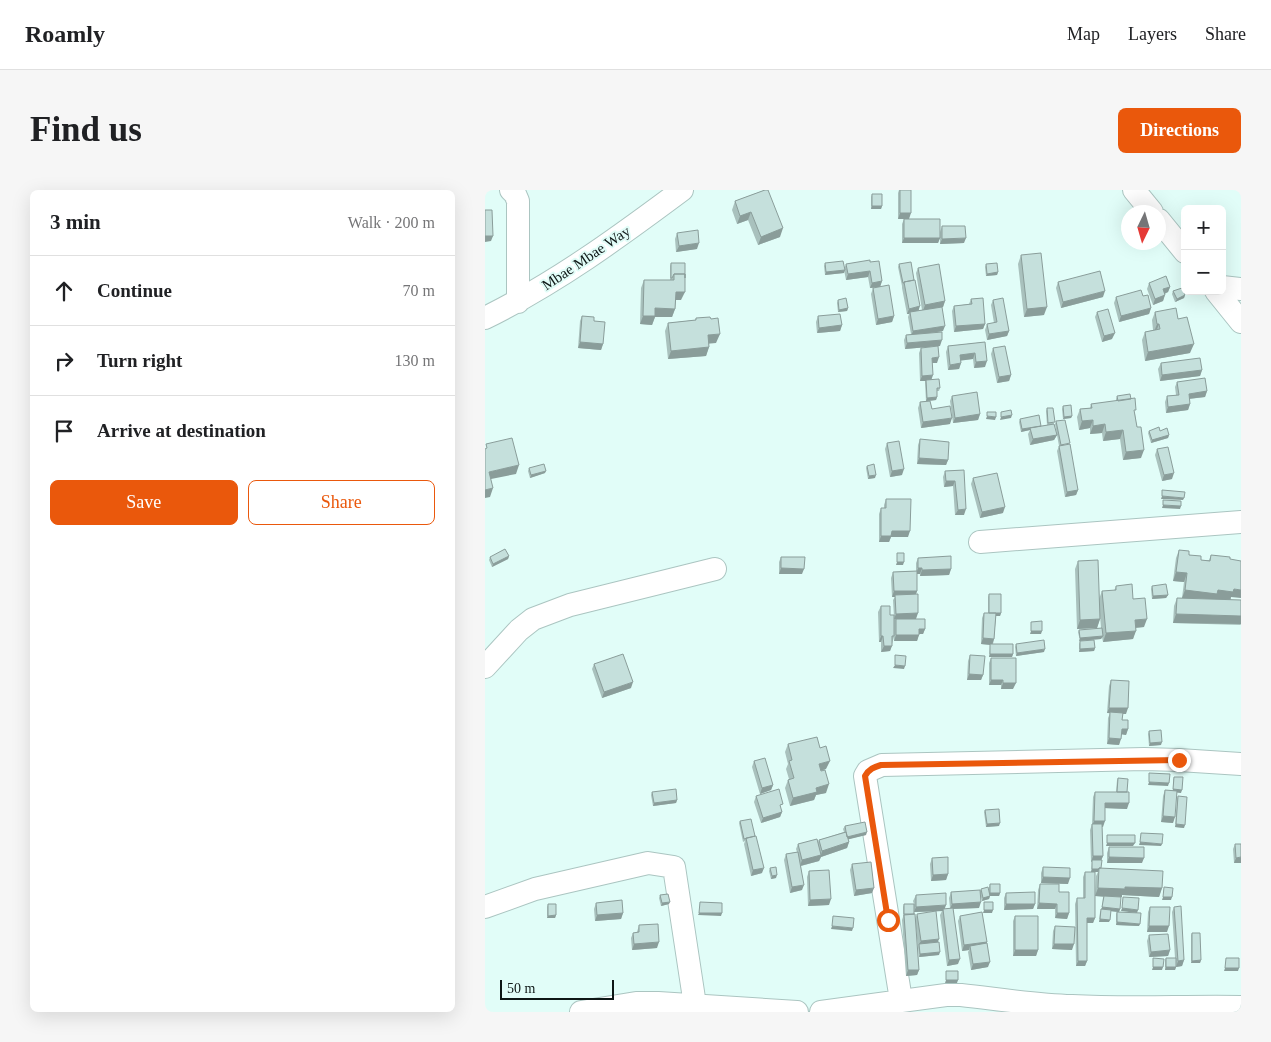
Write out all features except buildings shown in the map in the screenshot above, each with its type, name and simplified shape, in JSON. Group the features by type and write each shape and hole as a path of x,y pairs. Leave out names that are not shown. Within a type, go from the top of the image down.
{"street":[{"path":"511,190 518,201 518,302"},
{"name":"Mbae Mbae Way","path":"485,318 518,302 615,240 683,190"},
{"path":"1134,190 1147,205"},
{"path":"1166,229 1183,250"},
{"path":"1226,287 1241,289"},
{"path":"1219,295 1241,322"},
{"path":"980,542 1241,522"},
{"path":"485,667 519,630 533,619 570,605 715,569"},
{"path":"901,1000 865,776 868,771 881,765 1135,760 1179,760 1241,764"},
{"path":"485,907 535,889 648,863 674,867 695,1005"},
{"path":"821,1012 946,995 1070,1006 1179,1009 1241,1007"},
{"path":"581,1012 635,1003 797,1012"}],"route":[{"path":"888,920 865,776 874,767 881,765 1144,759 1179,760"}]}
